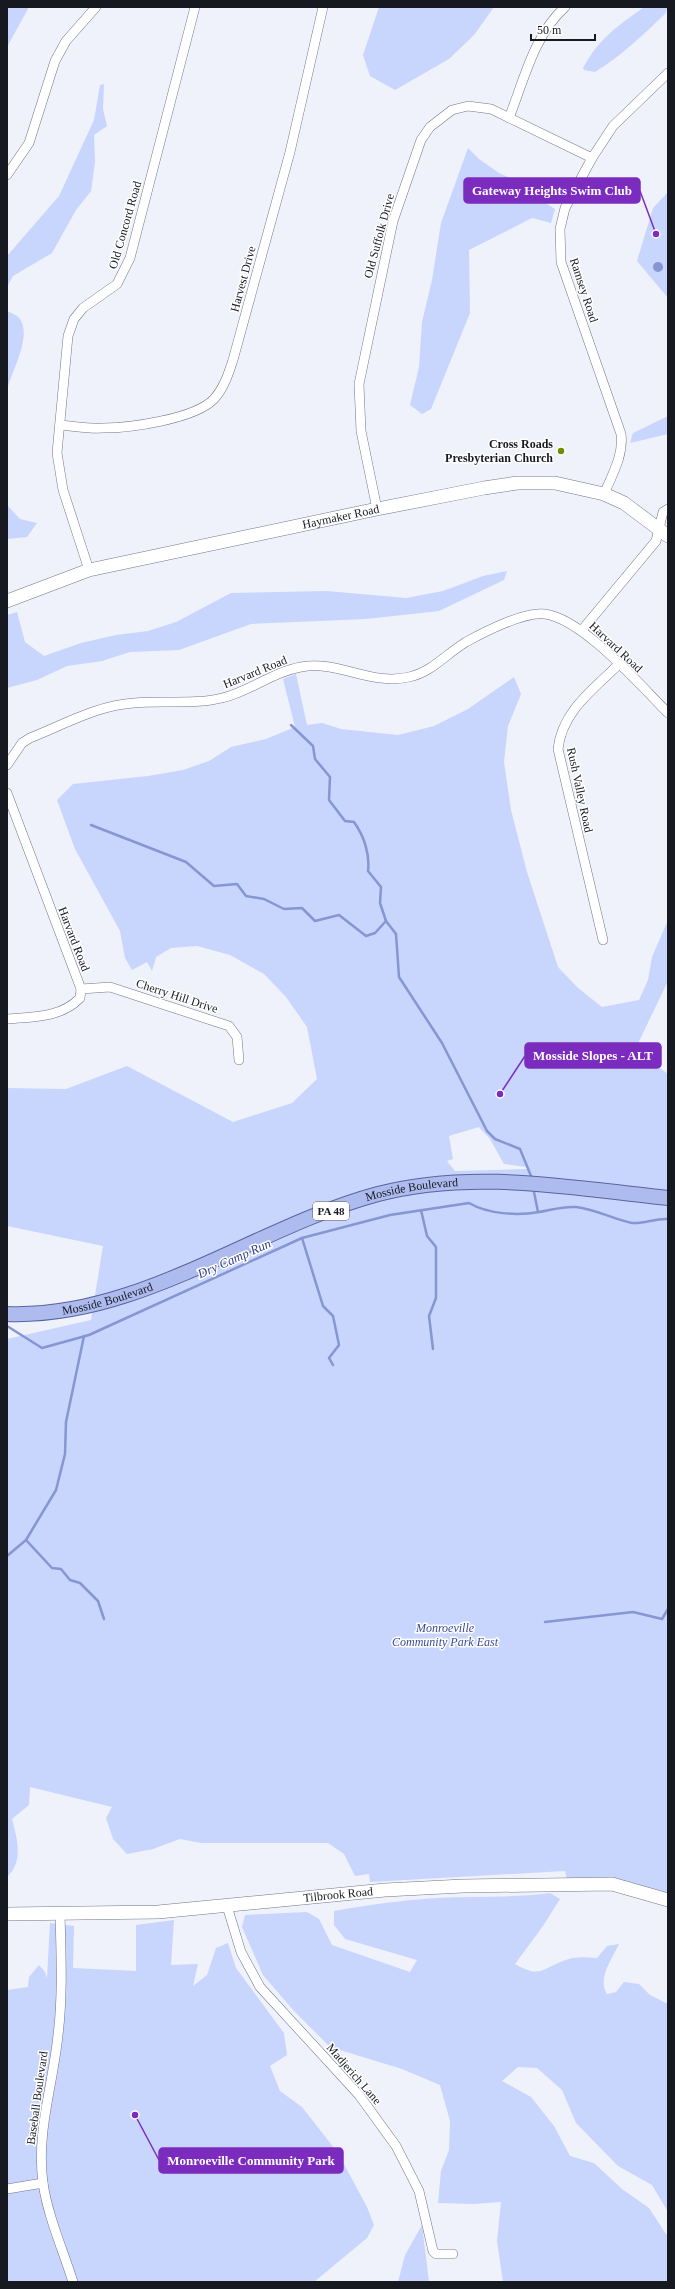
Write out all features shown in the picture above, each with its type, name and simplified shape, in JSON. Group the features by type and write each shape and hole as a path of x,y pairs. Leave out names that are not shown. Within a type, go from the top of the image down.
{"main road":[{"name":"Haymaker Road","path":"7,601 89,570 377,509 484,488 518,483 555,483 604,494 624,504 664,531"},
{"name":"Mosside Boulevard","path":"7,1314 67,1309 155,1285 345,1204 406,1188 452,1181 508,1181 668,1198"},
{"name":"Tilbrook Road","path":"7,1914 158,1912 385,1890 463,1886 609,1884 668,1900"}],"street":[{"path":"7,175 29,144 55,61 66,41 96,7"},
{"name":"Old Concord Road","path":"89,570 59,471 57,453 68,336 74,319 82,308 117,284 130,258 195,7"},
{"name":"Harvest Drive","path":"60,425 117,428 154,422 192,412 213,400 223,388 233,360 290,152 323,7"},
{"path":"509,118 541,36 555,17 565,7"},
{"name":"Ramsey Road","path":"604,494 618,460 622,443 621,434 561,262 560,241 565,208 592,158 613,126 668,73"},
{"name":"Old Suffolk Drive","path":"377,509 362,431 359,384 393,220 421,140 440,118 452,110 468,106 480,106 509,118 592,158"},
{"path":"582,630 664,531 663,512 668,509"},
{"name":"Harvard Road","path":"7,765 22,743 30,738 115,706 133,703 203,703 226,698 275,675 302,667 333,667 386,680 410,677 430,669 466,642 513,621 537,613 548,614 582,630 619,664 668,713"},
{"name":"Rush Valley Road","path":"604,940 558,749 562,729 572,711 619,664"},
{"name":"Harvard Road","path":"7,793 81,989 80,998 70,1007 60,1012 35,1017 7,1019"},
{"name":"Cherry Hill Drive","path":"81,989 110,986 226,1025 234,1030 237,1037 239,1060"},
{"name":"Madjerich Lane","path":"227,1906 241,1952 260,1987 359,2095 387,2133 396,2146 419,2191 433,2251 436,2254 453,2254"},
{"name":"Baseball Boulevard","path":"60,1913 61,1999 58,2036 41,2140 43,2183 51,2216 74,2282"},
{"path":"7,2189 43,2183"}],"green space":[{"path":"7,7 29,7 7,47"},
{"path":"379,7 494,7 474,35 449,59 395,90 370,76 363,55"},
{"path":"644,7 668,7 665,14 614,59 595,72 584,70 583,68 589,57 603,40 617,27"},
{"path":"104,84 103,109 107,126 94,135 95,162 91,191 76,210 52,253 13,276 7,287 7,256 59,196 94,120 100,85"},
{"path":"468,148 479,159 499,173 525,185 542,201 555,209 551,223 532,218 469,250 470,313 431,409 422,414 410,405 419,367 422,322 432,280 441,223"},
{"path":"668,192 668,298 637,261 653,208"},
{"path":"7,311 16,315 20,319 23,326 24,335 20,354 7,390"},
{"path":"668,416 668,434 630,443 633,433"},
{"path":"7,505 20,519 37,523 27,537 7,539"},
{"path":"507,571 504,580 439,611 366,619 251,624 179,650 130,652 102,661 67,666 37,680 7,688 7,615 17,612 25,642 44,656 81,643 116,635 148,631 176,622 231,593 327,591 406,598 443,591 483,576"},
{"name":"Monroeville Community Park East","path":"296,674 307,725 322,723 341,729 398,735 434,726 468,709 514,677 521,694 508,726 504,762 511,810 527,872 558,967 578,988 602,1007 639,1000 648,980 652,957 668,920 668,981 632,1056 656,1065 668,1074 668,1900 612,1884 568,1885 565,1871 370,1882 369,1874 355,1876 344,1854 328,1843 201,1843 180,1839 153,1849 127,1854 113,1839 106,1818 112,1807 30,1787 29,1805 12,1819 18,1850 16,1864 7,1877 7,1339 91,1320 103,1246 7,1226 7,1088 66,1089 127,1066 233,1122 292,1103 317,1079 307,1027 286,997 264,974 230,955 197,946 171,948 156,957 152,971 147,962 132,970 125,958 120,931 75,849 57,800 73,784 148,776 183,770 209,761 231,747 266,739 295,727 283,679","holes":["479,1127 490,1139 504,1164 526,1167 528,1169 455,1171 447,1161 453,1159 449,1136"]},
{"path":"550,1893 560,1899 543,1926 515,1964 535,1972 544,1970 571,1958 597,1958 607,1946 619,1944 609,1962 605,1976 604,1988 607,1994 616,1992 624,1982 639,1984 650,1995 668,2004 668,2212 652,2185 618,2166 576,2123 562,2090 537,2068 518,2067 502,2081 531,2097 554,2126 570,2156 594,2163 622,2189 649,2208 668,2237 668,2282 503,2282 497,2241 501,2202 473,2204 438,2203 441,2171 449,2150 450,2121 440,2085 402,2069 330,2047 294,2011 263,1975 242,1927 245,1915 307,1912 319,1919 332,1945 410,1972 417,1960 345,1939 334,1925 334,1911 424,1899 522,1896"},
{"path":"174,1920 171,1965 198,1964 193,1986 207,1975 216,1948 228,1943 236,1968 284,2033 287,2055 270,2066 280,2091 302,2107 338,2153 367,2207 374,2225 367,2238 314,2282 7,2282 7,1990 28,1987 29,1977 39,1965 45,1972 47,1978 50,1923 74,1926 73,1968 136,1971 136,1925"},
{"path":"422,2225 429,2282 398,2282 405,2255"}],"shaded area":[{"path":"656,262 660,262 662,263 662,271 656,272 653,269 653,265"}],"waterway":[{"path":"291,725 313,746 315,759 330,777 329,800 345,821 354,822 361,833 367,852 368,871 381,887 380,903 386,921 396,934 399,977 442,1043 487,1131 495,1139 520,1149 531,1176"},
{"path":"91,825 186,862 214,886 237,884 246,896 264,899 284,909 302,908 315,921 339,915 366,936 375,933 386,921"},
{"path":"534,1192 538,1212"},
{"name":"Dry Camp Run","path":"7,1326 42,1348 89,1335 302,1238 390,1215 469,1203 485,1210 512,1214 576,1207 632,1223 668,1219"},
{"path":"421,1210 427,1236 436,1247 436,1298 429,1316 433,1349"},
{"path":"302,1238 323,1306 333,1316 339,1345 329,1358 333,1365"},
{"path":"7,1556 26,1540 56,1490 65,1454 66,1422 84,1336"},
{"path":"26,1540 52,1568 61,1569 70,1580 80,1583 98,1601 104,1619"},
{"path":"545,1622 633,1612 662,1619 668,1609"}],"place":[{"name":"Gateway Heights Swim Club","path":"656,234"},
{"name":"Cross Roads Presbyterian Church","path":"561,451"},
{"name":"Mosside Slopes - ALT","path":"500,1094"},
{"name":"Monroeville Community Park","path":"135,2115"}]}
